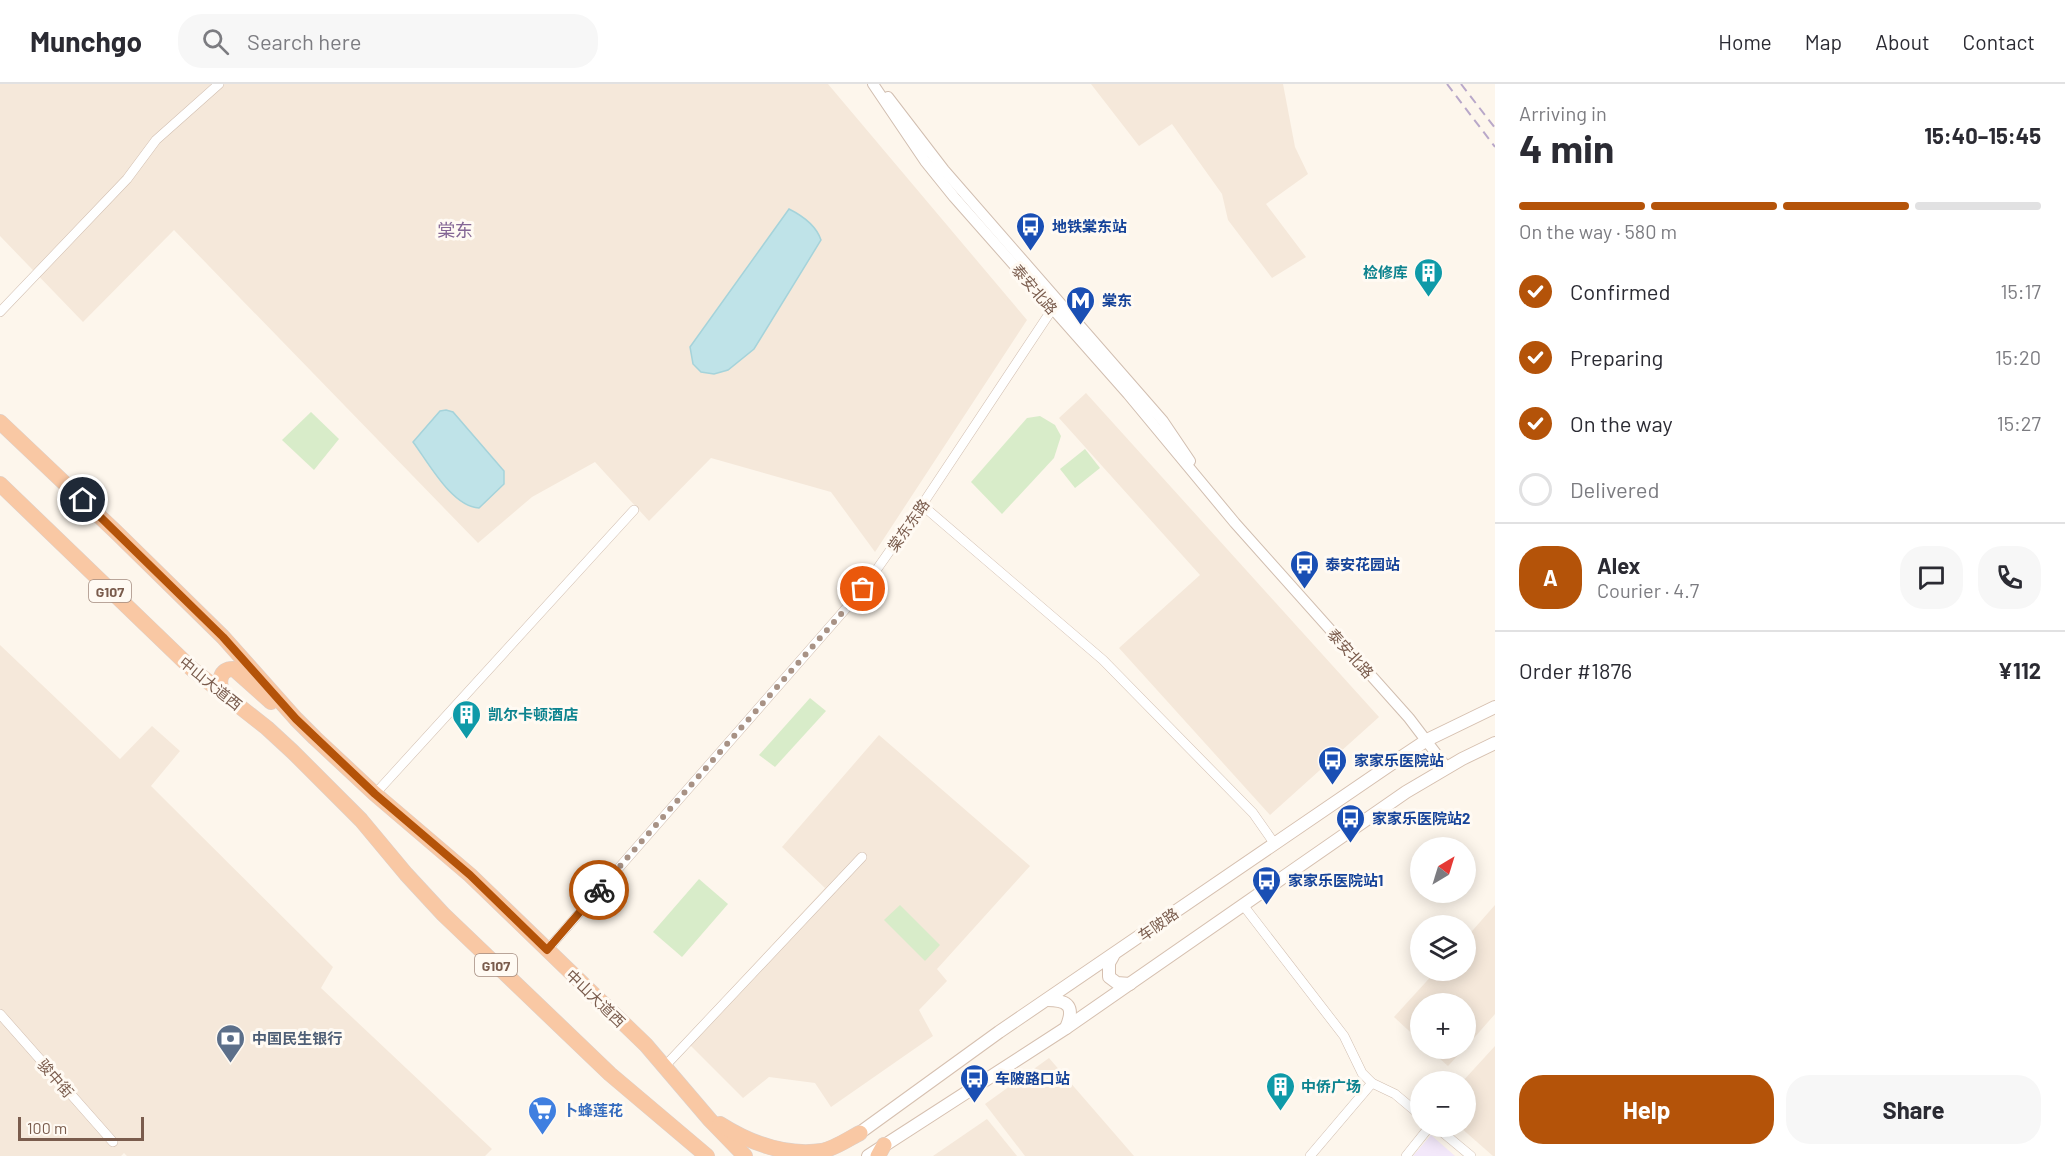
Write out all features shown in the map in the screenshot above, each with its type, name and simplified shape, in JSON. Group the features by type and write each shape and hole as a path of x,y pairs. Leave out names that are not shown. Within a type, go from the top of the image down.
{"highway":[{"name":"中山大道西","path":"0,422 223,637 296,719 375,794 453,860 665,1066 698,1106 745,1156"},
{"name":"中山大道西","path":"0,484 192,669 267,728 293,752 361,820 443,914 610,1074 707,1156"},
{"path":"223,694 220,676 226,670 234,669 267,699 296,719"},
{"path":"698,1106 717,1122 745,1138 789,1151 823,1150 860,1133"},
{"path":"686,1137 700,1156"}],"main road":[{"name":"车陂路","path":"829,1156 990,1039 1274,843 1427,740 1495,706"},
{"path":"868,1156 881,1151 1066,1028 1406,792 1495,743"},
{"path":"1114,955 1109,963 1109,977 1117,983 1130,984"},
{"path":"1047,1000 1059,1000 1069,1006 1071,1012 1066,1028"}],"street":[{"path":"0,312 128,179 156,140 219,84"},
{"name":"泰安北路","path":"874,84 936,176 1055,305 1205,488 1427,740 1447,768"},
{"name":"棠东东路","path":"547,950 863,589 922,505 1055,305"},
{"path":"922,505 1103,660 1253,813 1274,843"},
{"path":"375,794 634,510"},
{"path":"665,1066 862,857"},
{"path":"1243,905 1344,1035 1362,1073 1372,1083 1395,1094 1410,1107"},
{"name":"骏中街","path":"0,1014 113,1142"},
{"path":"1310,1156 1372,1083"},
{"path":"1406,1156 1423,1137"},
{"path":"1447,1137 1471,1156"}],"shaded area":[{"path":"0,84 828,84 1027,320 875,552 831,492 711,458 649,521 595,462 532,497 478,543 174,230 83,322 0,236"},
{"path":"1091,84 1283,84 1295,147 1308,174 1266,204 1306,257 1272,278 1228,220 1222,194 1172,124 1139,146"},
{"path":"1086,393 1379,717 1270,815 1119,648 1200,575 1059,418"},
{"path":"0,645 120,759 152,726 180,751 151,786 333,967 321,988 492,1149 485,1156 127,1156 124,1153 121,1156 0,1156"},
{"path":"879,735 1030,866 937,969 947,981 919,1010 933,1036 831,1107 815,1083 769,1077 743,1098 684,1039 825,888 782,847"},
{"path":"1495,905 1495,1014 1476,1036 1476,993 1416,993 1427,981 1476,981 1476,927"},
{"path":"1410,999 1410,1032 1394,1017"},
{"path":"1495,1046 1495,1156 1471,1137 1476,1137 1476,1071 1472,1071"},
{"path":"1049,1058 1134,1156 1025,1156 985,1104"},
{"path":"1440,1059 1455,1059 1448,1066"},
{"path":"987,1119 1017,1156 933,1156"},
{"path":"1429,1137 1433,1137 1455,1156 1413,1156"}],"green space":[{"path":"311,412 339,439 314,470 282,440"},
{"path":"1040,416 1055,425 1061,436 1054,458 1002,514 971,482 1027,418"},
{"path":"1085,449 1100,468 1075,488 1060,469"},
{"path":"810,698 826,711 775,767 759,755"},
{"path":"699,879 728,904 682,957 653,932"},
{"path":"900,905 940,945 925,961 884,920"}],"water":[{"path":"789,209 808,222 816,230 821,240 754,349 728,370 714,374 701,372 693,364 690,347"},
{"path":"440,411 453,412 504,471 504,484 479,508 469,506 450,492 413,442"}],"railway":[{"path":"1447,84 1495,147"},
{"path":"1461,84 1495,128"}],"way so far":[{"path":"599,890 863,589"}],"place":[{"name":"地铁棠东站","path":"1031,252"},
{"name":"检修库","path":"1429,298"},
{"name":"棠东","path":"1081,326"},
{"name":"泰安花园站","path":"1304,590"},
{"name":"凯尔卡顿酒店","path":"467,740"},
{"name":"家家乐医院站","path":"1333,786"},
{"name":"家家乐医院站2","path":"1351,844"},
{"name":"家家乐医院站1","path":"1267,906"},
{"name":"中国民生银行","path":"231,1064"},
{"name":"车陂路口站","path":"974,1104"},
{"name":"中侨广场","path":"1280,1112"},
{"name":"卜蜂莲花","path":"542,1136"}],"district":[{"name":"棠东","path":"455,230"}],"route":[{"path":"83,500 223,637 296,719 375,794 470,875 547,950 599,890"}]}
